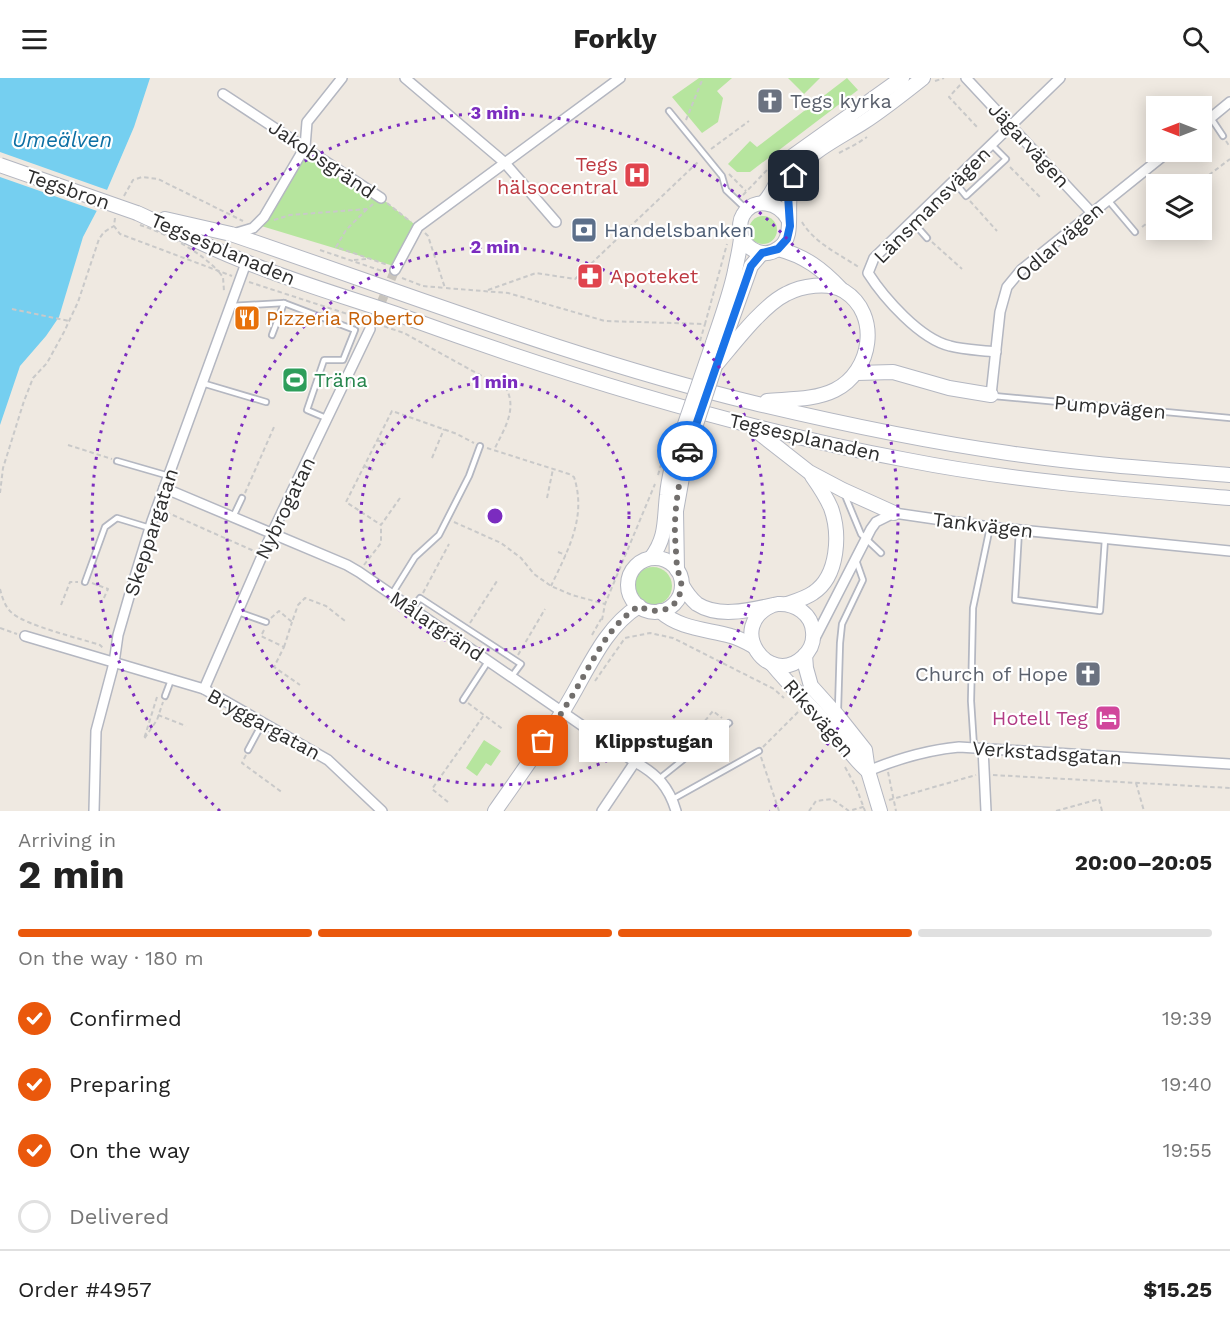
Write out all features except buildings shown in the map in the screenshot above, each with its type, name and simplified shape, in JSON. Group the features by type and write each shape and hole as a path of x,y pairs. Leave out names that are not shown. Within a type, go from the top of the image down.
{"main road":[{"path":"763,203 771,195 783,166 790,158 902,78"},
{"path":"778,249 787,239 794,218 790,185 800,167 811,157 877,114 923,78"},
{"name":"Tegsbron","path":"0,165 137,213"},
{"path":"794,218 776,205 763,203 747,210 740,222 741,237 722,345 681,454 676,511 677,570 682,585 691,598 707,608 743,611 788,604 813,593 820,587 831,568 836,536 831,509 821,488 809,471"},
{"name":"Tegsesplanaden","path":"137,213 231,234 637,371 753,403 873,430 1008,453 1121,467 1230,475"},
{"name":"Tegsesplanaden","path":"137,213 246,262 482,345 599,383 748,424 836,446 911,461 1119,489 1230,498"},
{"path":"741,237 749,248 762,253 778,249 802,256 811,262 857,304 866,325 867,351 857,373 837,389 826,394 753,403"},
{"path":"682,585 678,599 673,605 660,611 645,610 639,606 630,593 629,578 637,565 651,558 660,547 664,534 667,494 751,266 762,253"},
{"path":"722,345 776,300 788,293 800,288 816,286 843,290"},
{"path":"857,373 893,372 949,388 991,395"},
{"path":"748,424 809,471 843,490 894,513"},
{"path":"651,558 663,559 677,570"},
{"name":"Riksvägen","path":"788,604 809,618 813,633 806,669 811,686 865,750 874,806"},
{"path":"753,646 751,633 754,621 762,611 773,605"},
{"path":"495,811 563,711 613,628 626,614 639,606"},
{"name":"Riksvägen","path":"660,611 668,618 683,625 733,637 753,646 830,727 855,760 868,771"},
{"name":"Riksvägen","path":"772,664 790,665 808,650"}],"street":[{"path":"231,234 253,225 304,147 308,122 342,78"},
{"path":"405,78 504,162 556,222"},
{"path":"600,78 608,86"},
{"path":"392,268 418,227 620,78"},
{"name":"Länsmansvägen","path":"996,352 950,346 932,340 917,329 876,285 868,273 874,258 1060,78"},
{"name":"Jägarvägen","path":"961,79 1011,125 1092,213"},
{"name":"Jakobsgränd","path":"223,94 381,198"},
{"path":"1212,116 1230,102"},
{"name":"Odlarvägen","path":"991,395 1000,312 1007,287 1020,270 1156,162"},
{"name":"Skeppargatan","path":"94,811 96,731 114,663 118,635 156,509 246,262"},
{"name":"Nybrogatan","path":"204,689 262,554 370,329"},
{"name":"Målargränd","path":"164,488 359,572 635,762 652,771 665,784 676,811"},
{"path":"808,650 876,522 894,513"},
{"name":"Tankvägen","path":"894,513 990,527 1230,551"},
{"name":"Bryggargatan","path":"25,636 204,689 328,760 382,811"},
{"path":"978,747 984,775 986,811"},
{"name":"Verkstadsgatan","path":"868,771 900,758 943,748 978,747 1230,764"},
{"path":"602,811 635,762"}],"lane":[{"path":"669,111 722,176 726,190 747,210"},
{"path":"1212,121 1223,136"},
{"path":"953,180 966,196 1006,159 992,144"},
{"path":"1108,200 1135,232"},
{"path":"912,221 927,238"},
{"path":"272,334 284,303"},
{"path":"231,306 284,303 355,330 343,360 324,360 307,410 328,419"},
{"path":"202,383 266,402"},
{"name":"Pumpvägen","path":"991,395 1230,418"},
{"path":"392,594 415,557 439,535 469,476 480,446"},
{"path":"117,461 169,476"},
{"path":"843,490 856,526 865,540 881,553"},
{"path":"233,517 243,498"},
{"path":"85,582 105,527 117,518 150,528"},
{"path":"978,747 971,701 973,608 990,527"},
{"path":"1019,530 1015,600 1100,611 1105,539"},
{"path":"838,716 842,624 863,580 856,560"},
{"path":"413,609 420,598 521,664 512,676"},
{"path":"238,612 266,622"},
{"path":"463,700 489,660"},
{"path":"165,696 171,680"},
{"path":"248,750 263,722"},
{"path":"659,779 729,723"},
{"path":"673,799 759,751"}],"path":[{"path":"683,128 703,78"},
{"path":"961,79 961,84 949,97 977,127"},
{"path":"477,290 490,290 536,273 575,279 704,155 749,121"},
{"path":"832,156 867,137"},
{"path":"1210,174 1230,159"},
{"path":"1004,160 1040,197"},
{"path":"724,167 746,191"},
{"path":"120,204 132,180 142,177 158,179 253,225 290,215 367,209"},
{"path":"761,177 778,182"},
{"path":"966,196 997,231"},
{"path":"381,198 346,230 336,247 392,268"},
{"name":"Jakobsgränd","path":"381,198 418,227"},
{"path":"115,215 114,226 124,236 240,279 343,311 404,333 507,390 512,406 494,450"},
{"path":"794,218 807,231 868,273"},
{"path":"1135,232 1146,224"},
{"path":"0,493 3,468 33,378 47,363 69,321 78,302 99,239 104,231 114,226"},
{"path":"418,227 428,236 445,288"},
{"path":"927,238 962,269"},
{"path":"311,248 352,260 423,286 508,293 605,321 705,324"},
{"path":"352,260 369,258"},
{"path":"12,309 69,321"},
{"path":"340,318 343,311"},
{"path":"381,525 346,502 392,411 457,434 480,446 574,477 579,504 577,525 551,586"},
{"path":"243,498 274,427"},
{"path":"432,458 444,429"},
{"path":"377,440 386,444"},
{"path":"68,445 117,461"},
{"path":"364,466 373,470"},
{"path":"547,498 553,469"},
{"path":"448,519 501,543 521,558 534,574 551,586 572,595 605,604 658,475"},
{"path":"359,572 381,543 381,525 400,498"},
{"path":"156,509 262,554"},
{"path":"420,598 449,544"},
{"path":"558,552 566,555"},
{"path":"466,628 497,581"},
{"path":"61,605 70,582 85,582"},
{"path":"100,585 108,589 103,600"},
{"path":"0,588 3,600 10,612 23,620 100,645 114,663"},
{"path":"300,685 274,667 284,647 298,605 305,598 326,606 345,621"},
{"path":"515,660 545,609"},
{"path":"284,647 261,636 266,622 279,611 292,622"},
{"path":"590,638 601,620"},
{"path":"0,628 25,636"},
{"path":"625,638 650,633 673,638 774,689 787,700"},
{"path":"157,694 144,739 158,716 165,696"},
{"path":"463,700 504,730"},
{"path":"793,705 804,716"},
{"path":"686,744 713,711 729,723"},
{"path":"779,811 759,751 799,711"},
{"path":"158,716 186,726"},
{"path":"448,802 432,789 484,716"},
{"path":"248,750 242,763 283,793"},
{"path":"841,760 874,806"},
{"path":"886,764 896,811"},
{"path":"865,811 892,799 972,775 1230,788"},
{"path":"1136,783 1144,811"},
{"path":"1056,811 1099,799 1102,811"},
{"path":"809,811 816,801 832,800 849,811 874,806"}],"green space":[{"path":"699,78 732,78 717,91 723,98 718,122 702,133 672,97"},
{"path":"788,78 820,78 804,94"},
{"path":"847,78 858,90 750,172 737,172 728,164 750,141 757,147"},
{"path":"305,147 381,198 418,227 397,267 258,225"},
{"path":"763,216 773,220 777,230 773,240 763,244 753,240 749,230 753,220"},
{"path":"653,567 666,573 672,586 666,599 653,605 640,599 634,586 640,573"},
{"path":"484,740 501,751 491,766 486,763 477,776 466,768"}],"water":[{"name":"Umeälven","path":"0,78 150,78 134,127 104,197 83,237 59,317 20,366 0,425"}],"pier":[{"path":"0,152 110,191 100,212 0,177"}],"tunnel":[{"path":"370,329 395,270"}],"way so far":[{"path":"543,741 613,628 626,614 639,606 652,611 667,609 673,605 681,593 682,585 677,570 676,511 687,451"}],"place":[{"name":"Tegs kyrka","path":"770,101"},
{"name":"Tegs hälsocentral","path":"637,175"},
{"name":"Handelsbanken","path":"584,230"},
{"name":"Apoteket","path":"590,276"},
{"name":"Pizzeria Roberto","path":"247,318"},
{"name":"Träna","path":"295,380"},
{"name":"Church of Hope","path":"1088,674"},
{"name":"Hotell Teg","path":"1108,718"},
{"name":"Klippstugan","path":"543,741"}],"route":[{"path":"687,451 751,266 762,253 773,252 784,245 787,239 790,226 788,195 794,176"}]}
